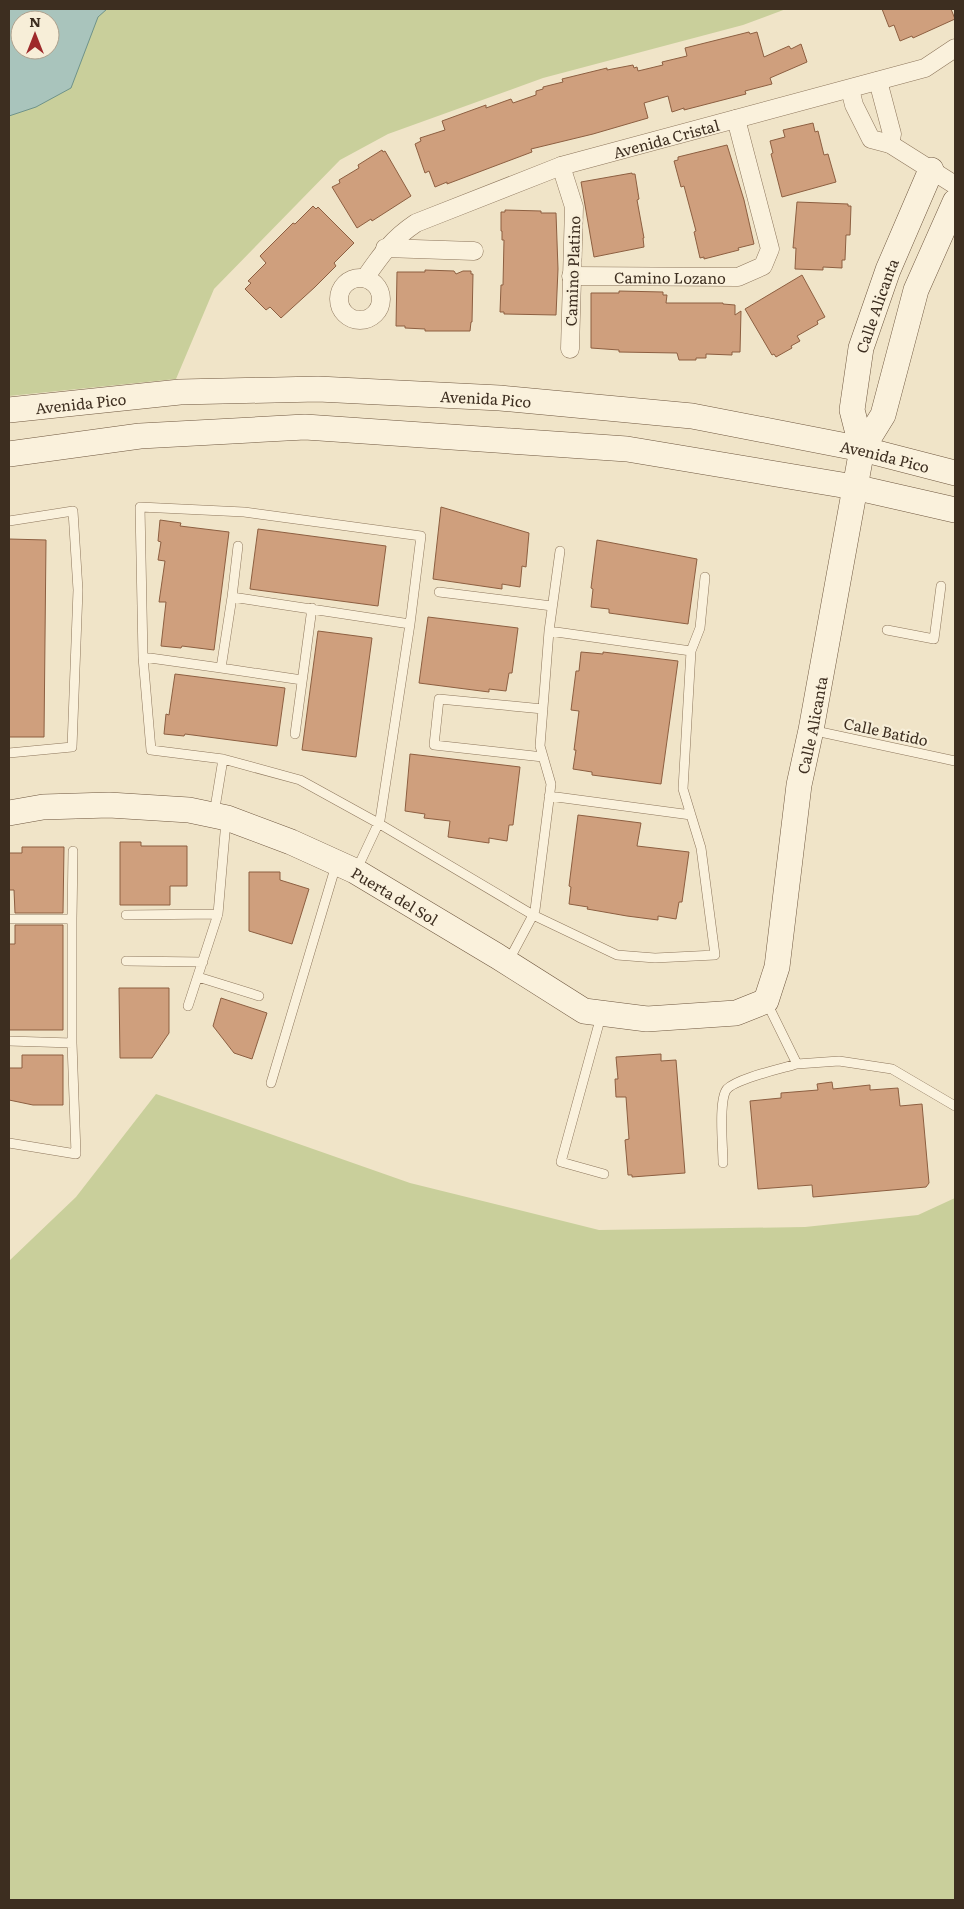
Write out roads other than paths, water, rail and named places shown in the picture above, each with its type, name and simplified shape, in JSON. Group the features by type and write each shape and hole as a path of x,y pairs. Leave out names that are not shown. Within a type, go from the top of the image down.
{"street":[{"name":"Avenida Cristal","path":"365,278 385,248 398,235 416,223 562,166 925,68 955,48"},
{"path":"878,81 892,134 890,144"},
{"path":"850,89 854,105 872,139 890,144 955,185"},
{"name":"Camino Lozano","path":"571,276 738,277 763,266 770,249 736,119"},
{"name":"Camino Platino","path":"562,166 574,208 570,348"},
{"name":"Calle Alicanta","path":"862,449 852,410 861,348 888,270 931,170"},
{"name":"Calle Alicanta","path":"766,1001 777,967 799,785 811,730 862,449 883,415 916,290 955,202"},
{"path":"385,248 474,251"},
{"name":"Avenida Pico","path":"9,410 180,392 318,390 500,398 692,416 862,449 955,473"},
{"path":"9,454 140,436 305,427 627,449 854,487 955,510"},
{"name":"Puerta del Sol","path":"9,813 43,807 109,805 189,810 220,816 291,842 346,867 508,962 584,1011 647,1019 736,1013 766,1001"}],"lane":[{"path":"271,1083 346,867 378,823 410,624 421,536 244,512 140,507 143,657 151,750 223,759 300,780 378,823 533,915 617,955 655,958 715,955 701,848 683,789 691,651 700,628 705,577"},
{"path":"9,521 73,511 78,590 72,747 9,753"},
{"path":"221,668 238,546"},
{"path":"508,962 535,910 551,784 540,746 549,631 560,551"},
{"path":"887,630 934,640 941,586"},
{"path":"439,592 552,606"},
{"path":"232,597 410,624"},
{"path":"295,734 312,608"},
{"path":"549,631 691,651"},
{"path":"143,657 302,680"},
{"path":"543,709 439,699 434,744 544,758"},
{"name":"Calle Batido","path":"811,730 955,761"},
{"path":"188,1006 218,914 223,759"},
{"path":"549,796 691,815"},
{"path":"9,1143 76,1154 72,1043 73,851"},
{"path":"126,915 218,914"},
{"path":"9,919 72,919"},
{"path":"126,961 203,962"},
{"path":"198,977 260,996"},
{"path":"766,1001 797,1064"},
{"path":"601,1013 562,1162 604,1174"},
{"path":"9,1041 72,1043"},
{"path":"724,1162 722,1100 727,1089 750,1077 797,1064 840,1061 892,1069 955,1106"}],"water":[{"path":"9,9 107,9 98,17 71,88 36,107 9,116"}]}
